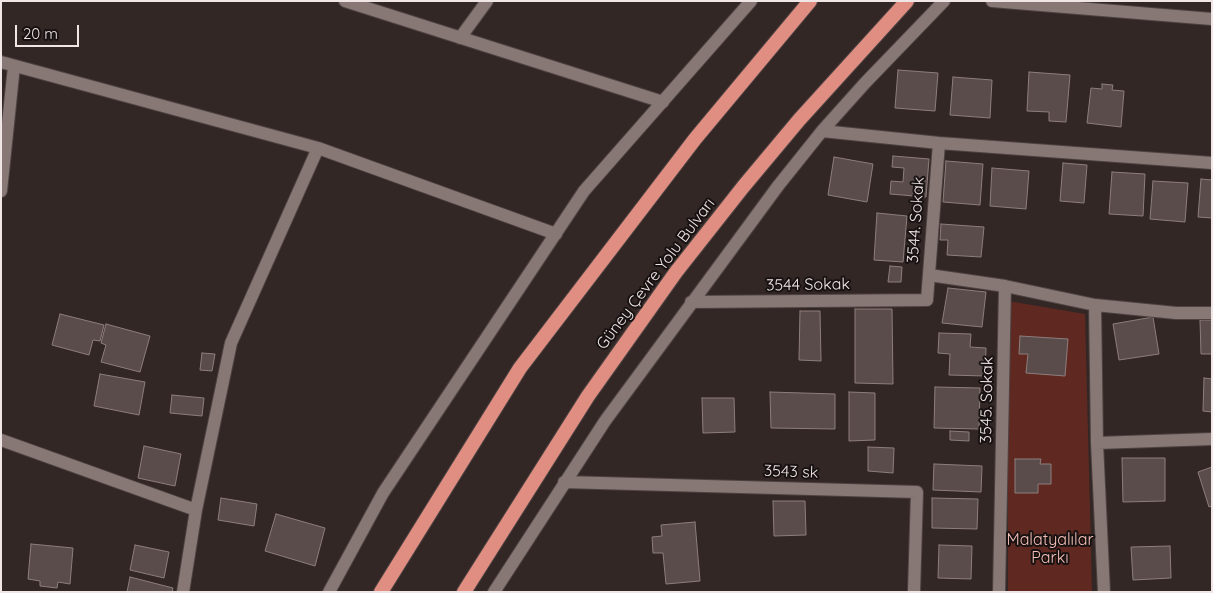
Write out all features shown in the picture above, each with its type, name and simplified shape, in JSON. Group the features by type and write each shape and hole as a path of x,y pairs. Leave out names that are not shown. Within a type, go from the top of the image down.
{"highway":[{"path":"381,592 520,368 695,139 810,1"},
{"name":"Güney Çevre Yolu Bulvarı","path":"464,592 588,396 676,272 799,120 908,1"}],"street":[{"path":"345,1 663,102"},
{"path":"460,38 487,1"},
{"path":"329,592 383,493 584,191 751,1"},
{"path":"494,592 605,421 778,186 865,83 944,1"},
{"path":"992,1 1212,19"},
{"path":"1,62 318,148 556,234"},
{"path":"1,191 14,66"},
{"path":"822,132 939,143 1212,163"},
{"name":"3544. Sokak","path":"927,300 939,143"},
{"path":"183,592 196,510 230,343 318,148"},
{"path":"928,275 1005,286 1094,305 1176,313 1212,313"},
{"name":"3545. Sokak","path":"999,592 1005,286"},
{"name":"3544 Sokak","path":"691,302 927,300"},
{"path":"1094,305 1097,443 1104,592"},
{"path":"1097,443 1212,439"},
{"path":"1,440 196,510"},
{"name":"3543 sk","path":"564,482 918,492 914,592"}],"green space":[{"name":"Malatyalılar Parkı","path":"1008,301 1085,314 1092,592 1008,592"}],"building":[{"path":"898,70 938,73 935,111 895,108"},
{"path":"1029,72 1070,75 1066,122 1049,121 1049,112 1027,111"},
{"path":"953,77 992,80 990,118 950,115"},
{"path":"1102,84 1113,85 1112,90 1124,91 1121,127 1087,123 1091,88 1102,89"},
{"path":"893,156 929,159 926,197 890,194 891,181 903,182 904,168 892,167"},
{"path":"834,157 873,164 867,202 828,195"},
{"path":"946,161 983,164 980,205 943,202"},
{"path":"1063,163 1087,165 1084,203 1060,201"},
{"path":"992,168 1029,171 1026,209 990,206"},
{"path":"1112,172 1145,174 1143,216 1109,214"},
{"path":"1201,179 1212,180 1212,218 1198,217"},
{"path":"1153,181 1188,183 1185,222 1150,219"},
{"path":"877,213 907,216 903,262 874,260"},
{"path":"941,224 984,227 981,257 947,255 948,240 940,240"},
{"path":"890,266 902,267 901,282 888,282"},
{"path":"948,288 986,292 982,327 942,323"},
{"path":"855,309 892,309 893,384 855,383"},
{"path":"800,311 820,311 821,361 799,360"},
{"path":"60,314 104,325 100,341 93,340 89,355 52,345"},
{"path":"1153,317 1159,354 1119,360 1113,324"},
{"path":"1200,320 1212,320 1212,354 1201,354"},
{"path":"106,324 150,336 140,372 101,362 106,345 101,343"},
{"path":"939,333 971,334 970,347 986,348 985,376 949,375 950,354 938,353"},
{"path":"1020,336 1068,339 1065,376 1026,373 1028,354 1019,354"},
{"path":"202,353 215,354 212,371 200,370"},
{"path":"100,374 145,382 139,415 94,406"},
{"path":"1204,378 1212,379 1212,412 1203,411"},
{"path":"935,387 980,388 979,429 934,428"},
{"path":"770,392 835,394 835,429 771,428"},
{"path":"849,392 875,393 875,440 849,441"},
{"path":"172,395 204,398 202,416 170,413"},
{"path":"702,398 734,398 735,432 703,433"},
{"path":"950,431 969,432 969,441 950,440"},
{"path":"144,446 181,454 175,486 138,478"},
{"path":"868,447 894,448 893,473 868,471"},
{"path":"1122,458 1165,458 1165,501 1123,502"},
{"path":"1015,459 1041,459 1040,464 1051,464 1051,484 1038,484 1038,493 1015,493"},
{"path":"934,464 982,466 981,492 933,490"},
{"path":"1212,467 1212,506 1209,507 1198,472"},
{"path":"221,498 257,504 254,526 218,520"},
{"path":"932,498 978,499 977,529 932,528"},
{"path":"773,501 805,501 806,535 774,536"},
{"path":"276,514 325,528 315,566 265,551"},
{"path":"695,522 700,581 666,584 663,553 653,553 652,537 662,536 661,525"},
{"path":"31,544 73,548 70,584 58,582 57,588 40,586 40,581 28,579"},
{"path":"135,545 169,552 164,578 130,570"},
{"path":"939,545 972,546 971,579 938,578"},
{"path":"1170,546 1171,578 1133,580 1131,547"},
{"path":"130,577 173,588 172,592 127,592"}]}
